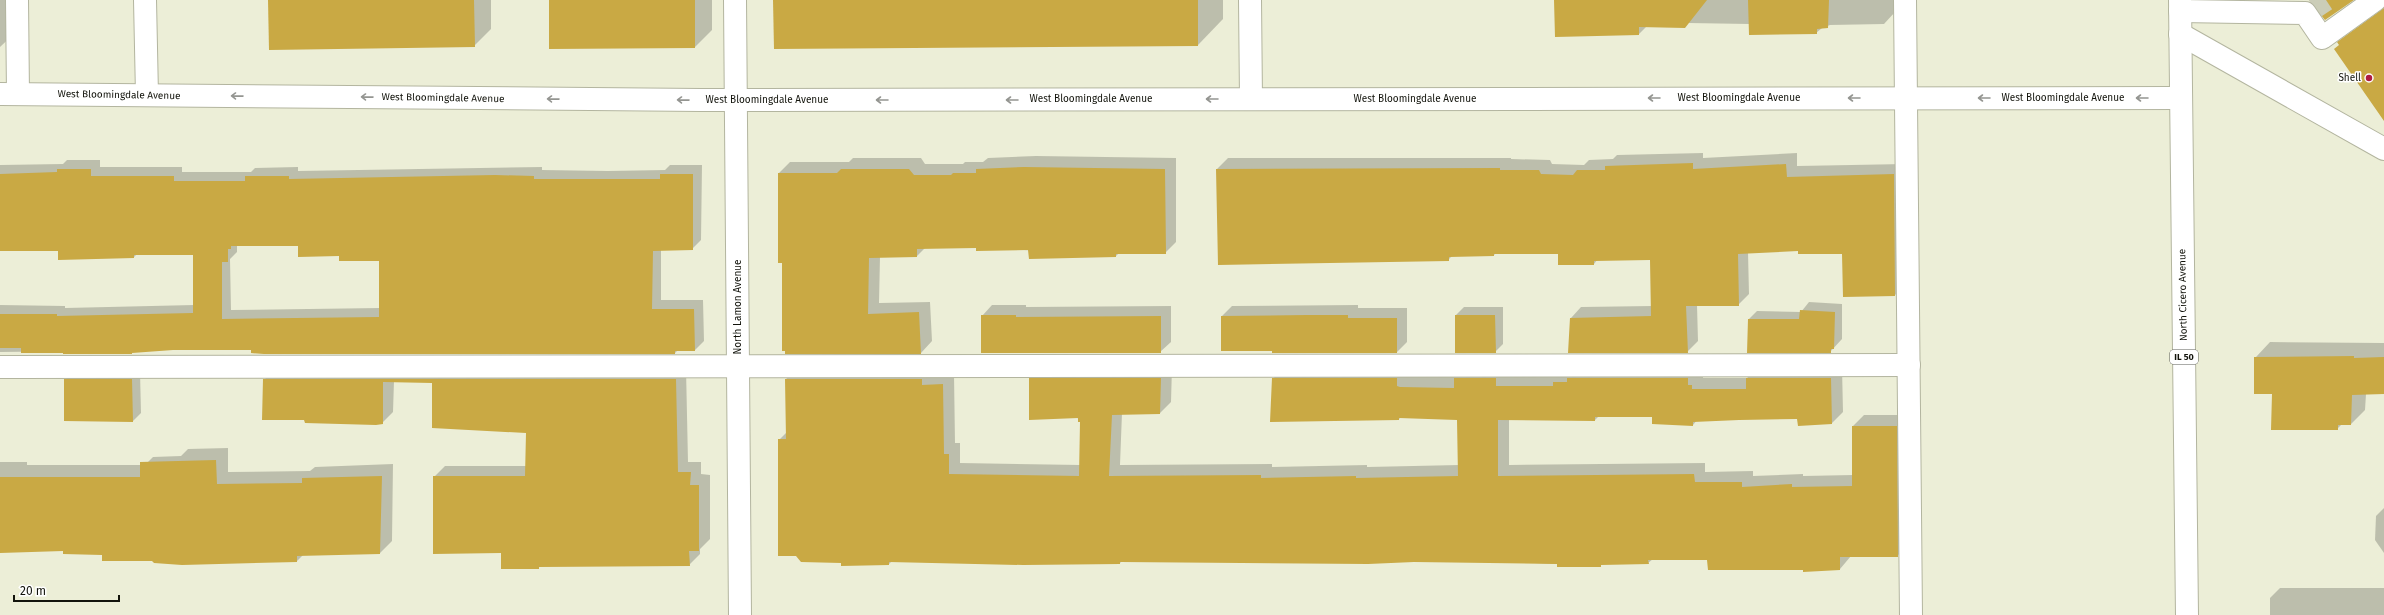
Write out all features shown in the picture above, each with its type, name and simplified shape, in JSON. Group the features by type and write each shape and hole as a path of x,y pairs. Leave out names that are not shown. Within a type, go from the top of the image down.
{"street":[{"path":"9,94 17,0"},
{"path":"145,0 147,95"},
{"name":"North Lamon Avenue","path":"735,0 740,615"},
{"path":"1250,0 1251,99"},
{"path":"1905,0 1911,615"},
{"path":"2180,5 2306,7 2322,38 2375,0"},
{"name":"North Cicero Avenue","path":"2180,5 2187,615"},
{"path":"2180,34 2384,149"},
{"name":"West Bloomingdale Avenue","path":"9,94 736,100 2181,98"},
{"path":"0,367 1908,365"}],"building":[{"path":"268,0 474,0 475,47 269,50"},
{"path":"549,0 695,0 695,48 549,49"},
{"path":"773,0 1198,0 1198,46 774,49"},
{"path":"1554,0 1707,0 1685,28 1639,27 1639,35 1555,37"},
{"path":"1748,0 1829,0 1828,28 1817,29 1817,34 1749,35"},
{"path":"2309,0 2354,0 2325,20"},
{"name":"Shell","path":"2384,8 2384,121 2334,49 2339,45 2337,42"},
{"path":"1693,163 1693,169 1786,164 1787,177 1894,174 1895,296 1843,297 1842,254 1798,254 1798,251 1738,254 1739,306 1686,306 1688,353 1568,353 1570,318 1651,316 1650,260 1594,261 1594,265 1558,265 1558,254 1494,254 1494,256 1449,257 1449,261 1218,265 1216,169 1500,168 1500,170 1539,170 1541,174 1573,175 1577,170 1605,170 1605,166"},
{"path":"1024,167 1165,169 1166,254 1116,254 1116,257 1029,259 1028,250 976,251 976,248 917,249 917,257 869,258 868,314 919,312 921,354 785,354 785,351 782,351 782,263 778,263 778,173 837,173 841,169 909,169 914,175 951,175 953,173 976,173 976,169"},
{"path":"57,169 91,169 91,176 174,176 174,181 245,181 245,176 289,176 289,179 495,175 534,176 534,179 660,179 660,174 693,174 693,250 653,251 652,309 694,309 695,351 675,351 675,354 264,354 251,353 251,350 173,350 132,354 63,354 21,353 21,348 0,348 0,314 57,314 57,316 193,313 193,255 134,255 134,258 58,260 58,251 0,251 0,174 57,172","holes":["231,246 298,246 298,257 339,256 339,261 379,261 379,317 222,319 222,262 228,262 228,249 231,249"]},
{"path":"1800,310 1835,312 1834,349 1831,349 1831,353 1747,353 1748,319 1799,319"},
{"path":"981,315 1016,315 1016,317 1161,316 1161,353 981,353"},
{"path":"1348,315 1348,318 1397,318 1397,353 1272,353 1272,351 1221,351 1221,316"},
{"path":"1455,315 1495,315 1496,353 1455,353"},
{"path":"2354,356 2354,358 2384,357 2384,394 2352,395 2351,425 2338,425 2338,430 2271,430 2272,394 2254,394 2254,357"},
{"path":"1029,378 1161,378 1160,414 1112,415 1109,476 1261,475 1261,478 1356,476 1356,478 1458,476 1457,420 1399,418 1399,420 1270,422 1272,378 1397,378 1397,386 1400,387 1454,388 1454,378 1496,378 1496,386 1553,386 1553,382 1567,382 1567,378 1688,378 1688,385 1692,385 1692,389 1746,389 1746,378 1831,378 1832,424 1798,426 1797,419 1693,422 1693,426 1652,424 1652,417 1595,417 1595,421 1498,420 1498,476 1694,474 1695,482 1742,482 1742,487 1792,484 1792,487 1852,486 1852,426 1897,426 1898,557 1840,557 1840,570 1803,572 1803,570 1708,570 1707,560 1648,560 1649,564 1601,565 1601,567 1557,567 1557,564 1414,562 1368,564 1120,562 1120,564 1023,565 889,562 889,565 841,566 841,563 801,562 796,556 778,556 778,439 786,439 785,379 922,379 922,385 943,384 944,454 949,454 949,474 1079,476 1080,422 1078,422 1078,418 1029,420"},
{"path":"64,379 132,379 133,422 64,421"},
{"path":"263,379 676,379 678,472 691,472 690,485 699,485 699,551 689,551 690,566 539,567 539,569 501,569 501,553 433,554 433,476 525,476 526,433 432,428 432,383 383,382 383,424 305,423 304,420 262,420"},
{"path":"216,460 217,484 302,483 302,478 382,476 380,554 297,556 297,562 182,565 154,563 152,561 102,561 102,555 63,554 63,551 0,553 0,477 140,477 140,462"}],"tunnel":[{"path":"2314,8 2326,0"}],"place":[{"name":"Shell","path":"2369,78"}]}
